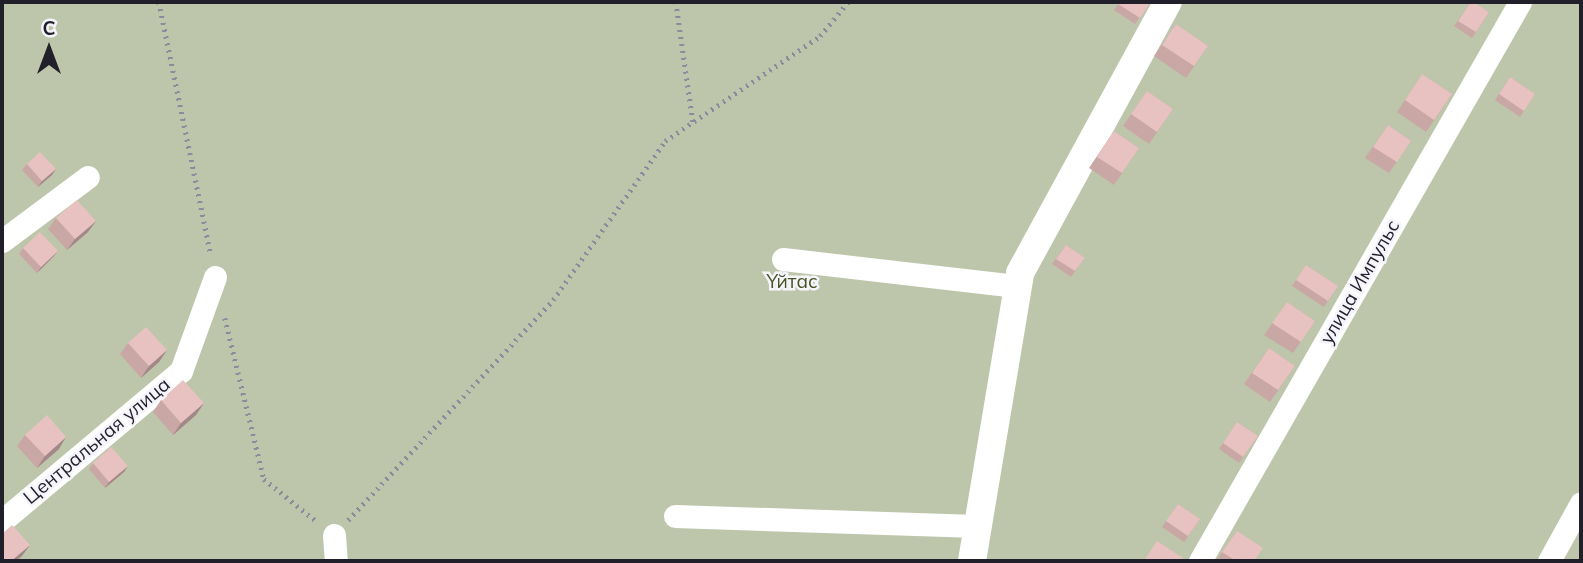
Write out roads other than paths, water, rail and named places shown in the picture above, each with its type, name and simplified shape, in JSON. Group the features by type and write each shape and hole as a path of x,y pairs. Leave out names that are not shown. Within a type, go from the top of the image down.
{"street":[{"path":"972,561 1020,273 1168,2"},
{"name":"улица Импульс","path":"1200,561 1520,2"},
{"path":"2,241 88,177"},
{"path":"783,260 1018,286"},
{"name":"Центральная улица","path":"2,521 181,371 215,277"},
{"path":"1549,561 1581,503"},
{"path":"675,516 977,526"},
{"path":"334,536 337,561"}],"park label":[{"name":"Үйтас","path":"792,282"}]}
